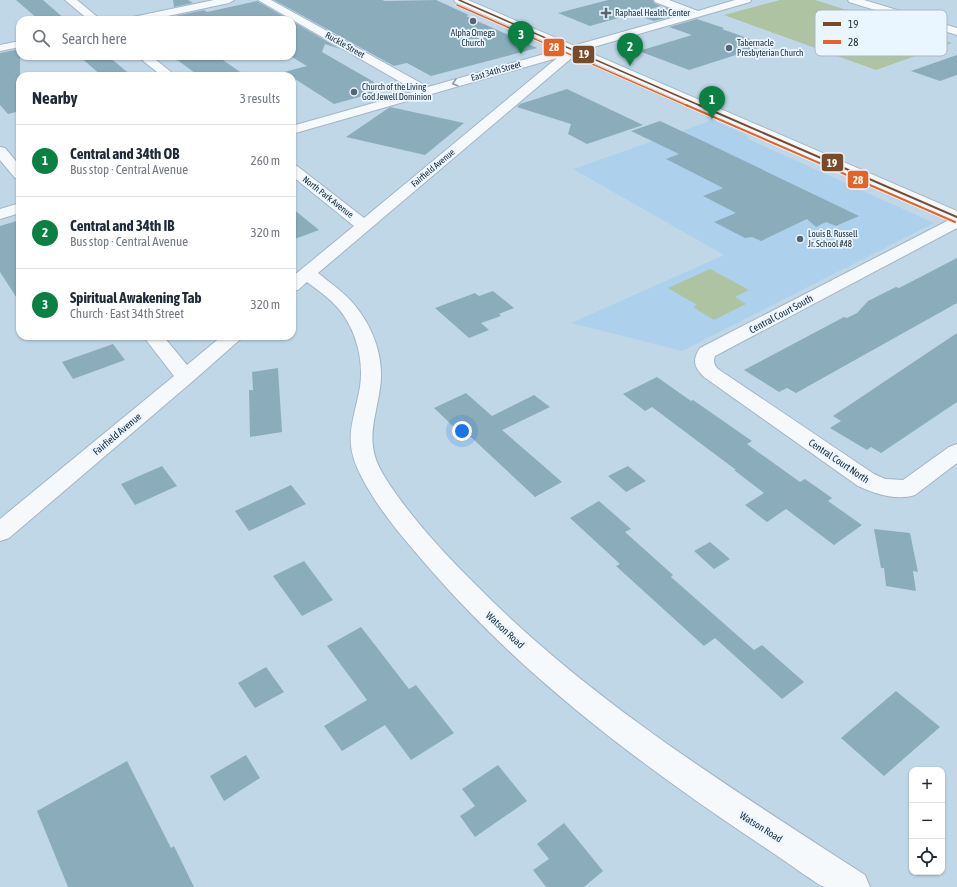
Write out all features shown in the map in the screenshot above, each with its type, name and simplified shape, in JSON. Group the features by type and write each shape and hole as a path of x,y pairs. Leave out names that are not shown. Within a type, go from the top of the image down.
{"street":[{"path":"70,0 91,16"},
{"path":"153,16 229,0"},
{"name":"Ruckle Street","path":"263,0 292,16"},
{"path":"460,0 957,217"},
{"path":"658,0 697,14"},
{"name":"East 34th Street","path":"296,129 746,0"},
{"path":"853,0 886,10"},
{"name":"Ruckle Street","path":"296,18 426,91"},
{"path":"947,29 957,32"},
{"path":"0,48 16,45"},
{"name":"Fairfield Avenue","path":"296,282 573,49"},
{"path":"149,60 165,72"},
{"path":"0,151 16,170"},
{"name":"North Park Avenue","path":"296,172 364,226"},
{"path":"0,214 16,209"},
{"name":"Central Court South","path":"785,424 709,372 704,364 705,354 957,222"},
{"name":"Watson Road","path":"306,273 338,298 348,309 362,332 367,347 371,375 361,437 363,452 370,472 426,547 464,590 511,636 593,706 676,770 853,887"},
{"path":"156,340 186,377"},
{"name":"Fairfield Avenue","path":"0,532 229,340"},
{"name":"Central Court North","path":"785,424 866,480 882,488 907,489 957,452"}],"shaded area":[{"name":"Louis B. Russell Jr. School #48","path":"713,120 747,135 748,139 934,223 682,351 571,323 724,255 573,169"}],"green space":[{"path":"780,0 815,0 847,10 815,10 815,48 724,15"},
{"path":"837,56 915,56 876,70"},
{"path":"710,269 749,290 735,297 746,304 714,320 693,307 697,305 668,288"}],"building":[{"path":"16,0 43,0 61,16 34,16"},
{"path":"173,0 188,0 193,3 174,7"},
{"path":"274,0 436,0 469,15 466,16 537,48 431,76 407,63 394,66"},
{"name":"Raphael Health Center","path":"608,0 653,0 654,3 661,6 590,26 558,13"},
{"path":"257,1 283,16 175,16 204,10 207,12"},
{"path":"665,7 681,14 654,21 636,15"},
{"name":"Tabernacle Presbyterian Church","path":"697,19 767,45 689,70 639,51 692,35 669,27"},
{"path":"296,23 340,49 325,44 322,52 374,82 374,93 334,104 296,80 296,72 284,72 307,66 296,59"},
{"path":"16,50 16,60 20,60 20,72 16,72 16,112 8,114 0,105 0,53"},
{"path":"957,55 957,75 940,81 911,71"},
{"path":"84,60 113,60 127,72 97,72"},
{"path":"177,60 223,60 240,72 194,72"},
{"path":"567,89 643,125 587,144 568,134 571,124 517,107 520,104"},
{"path":"390,107 464,123 425,155 346,137"},
{"path":"660,121 859,216 836,226 826,222 816,227 807,219 761,241 752,237 745,238 714,222 736,213 703,196 723,188 666,159 679,154 631,131"},
{"path":"296,211 319,230 296,239"},
{"path":"16,221 16,297 0,272 0,226"},
{"path":"957,258 957,303 796,393 787,388 779,392 744,370 844,317 847,318 857,313 868,301 896,287 899,288"},
{"path":"493,291 514,308 499,314 501,316 481,323 489,330 469,338 435,308 475,293 479,296"},
{"path":"957,333 957,402 881,453 871,447 867,450 830,428 841,421 833,416"},
{"path":"113,344 125,360 73,379 62,362"},
{"path":"278,368 282,432 250,437 249,390 253,390 252,372"},
{"path":"657,377 752,441 747,444 800,482 805,479 832,498 828,501 862,525 834,545 786,509 767,522 745,505 764,493 652,407 645,411 623,394"},
{"path":"466,393 492,416 534,395 550,407 502,430 562,482 535,497 458,425 454,427 434,408"},
{"path":"162,466 177,486 135,505 121,484"},
{"path":"628,466 646,481 626,492 608,476"},
{"path":"291,485 306,504 249,531 235,511"},
{"path":"599,501 631,529 625,532 673,575 671,577 754,650 762,645 804,682 782,699 715,638 704,646 616,566 620,564 570,518"},
{"path":"874,529 910,533 918,572 913,571 916,591 886,586 884,568 881,568"},
{"path":"710,542 730,559 714,569 694,551"},
{"path":"304,561 333,600 302,616 273,576"},
{"path":"361,627 409,689 416,685 454,733 411,760 385,725 342,751 324,726 367,700 327,646"},
{"path":"266,667 284,692 255,708 238,683"},
{"path":"896,691 940,727 884,776 841,738"},
{"path":"246,755 260,778 224,801 210,776"},
{"path":"127,761 171,848 174,846 194,887 68,887 37,811"},
{"path":"498,765 527,801 475,837 460,816 475,806 462,789"},
{"path":"564,823 603,871 584,887 546,887 533,870 549,859 537,844"}],"transit line":[{"name":"19","path":"459,0 957,217"},
{"name":"28","path":"457,5 955,222"}],"place":[{"name":"Raphael Health Center","path":"606,13"},
{"name":"Alpha Omega Church","path":"473,21"},
{"name":"Tabernacle Presbyterian Church","path":"729,48"},
{"name":"Spiritual Awakening Tab","path":"521,54"},
{"name":"Central and 34th IB","path":"630,66"},
{"name":"Church of the Living God Jewell Dominion","path":"354,92"},
{"name":"Central and 34th OB","path":"712,119"},
{"name":"Louis B. Russell Jr. School #48","path":"800,239"}]}
